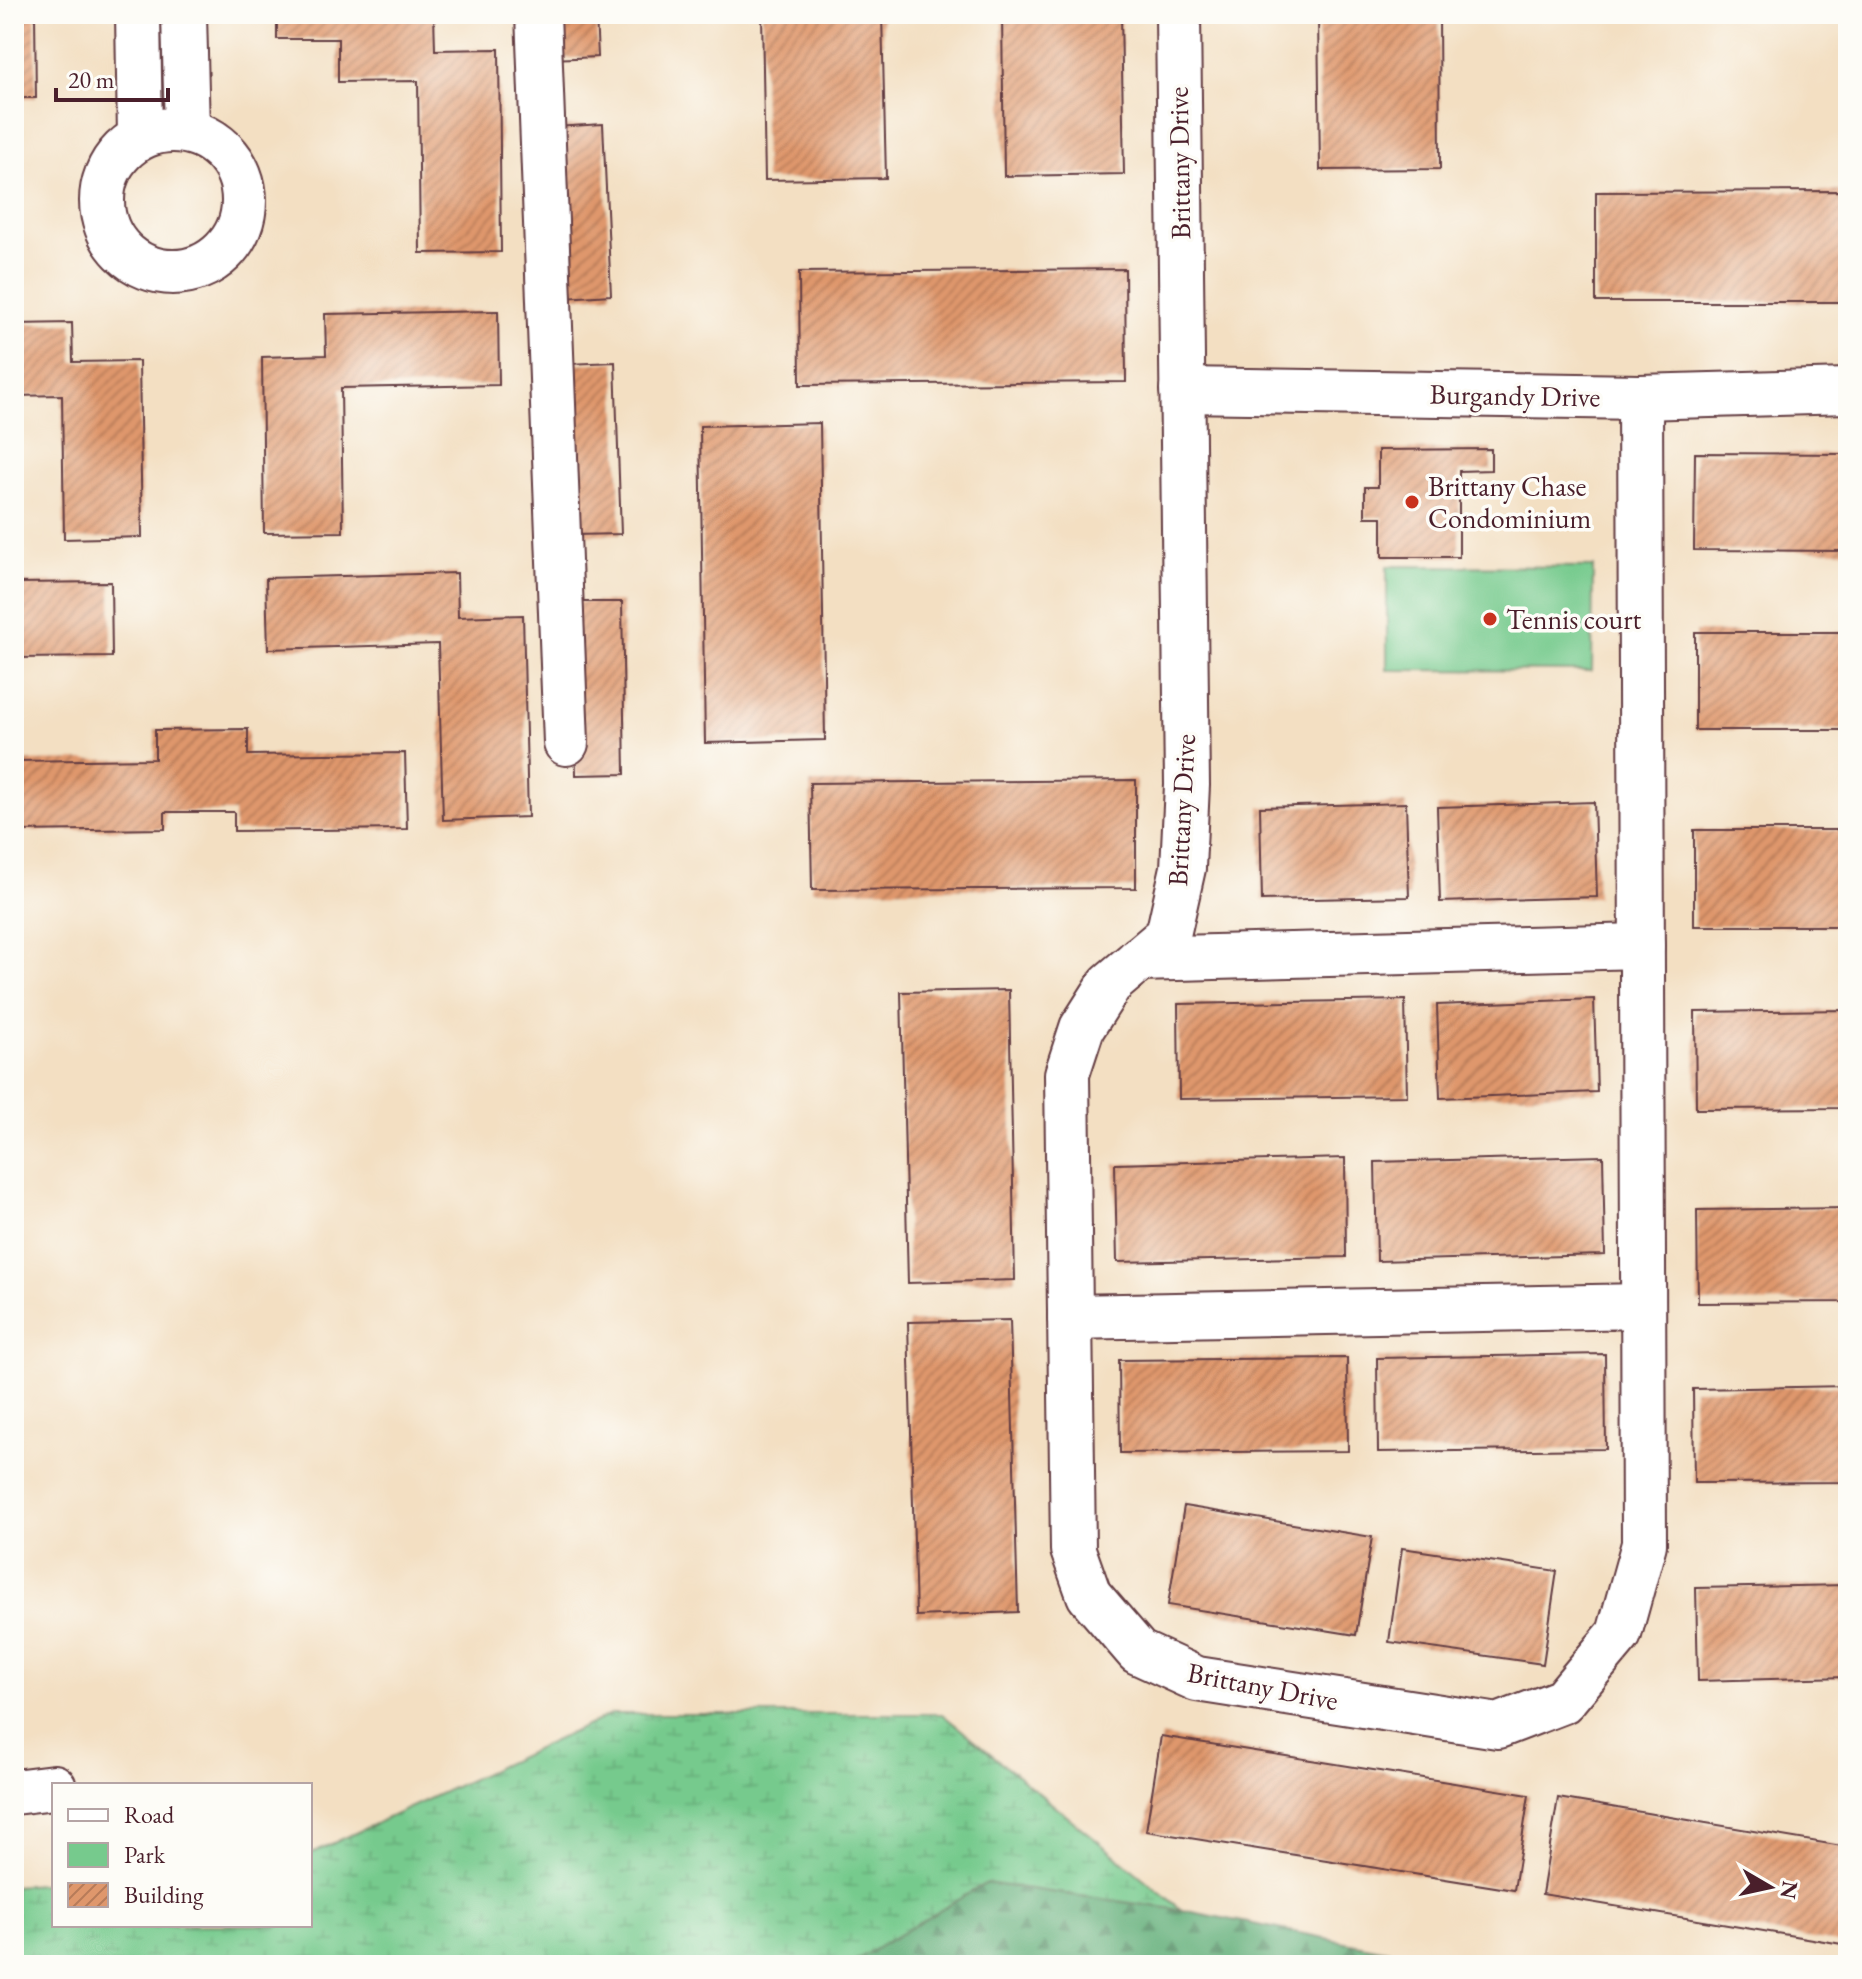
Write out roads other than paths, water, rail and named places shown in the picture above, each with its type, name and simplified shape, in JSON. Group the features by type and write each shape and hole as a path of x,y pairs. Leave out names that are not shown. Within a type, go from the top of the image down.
{"street":[{"path":"138,14 140,137"},
{"path":"184,14 187,130"},
{"path":"538,14 566,743"},
{"name":"Brittany Drive","path":"1178,14 1187,785 1183,868 1168,935 1110,984 1082,1028 1067,1074 1073,1550 1089,1595 1138,1652 1197,1679 1498,1726 1563,1701 1619,1634 1644,1544 1640,397"},
{"path":"187,130 210,139 229,155 241,177 245,202 241,227 228,248 209,264 185,273 162,273 141,266 123,252 109,234 102,213 102,190 109,168 122,150 140,137 187,130"},
{"name":"Burgandy Drive","path":"1182,390 1640,397 1848,391"},
{"path":"1139,959 1642,946"},
{"path":"1070,1317 1643,1306"},
{"path":"14,1792 52,1787"}],"place":[{"name":"Brittany Chase Condominium","path":"1412,502"},
{"name":"Tennis court","path":"1490,619"}]}
